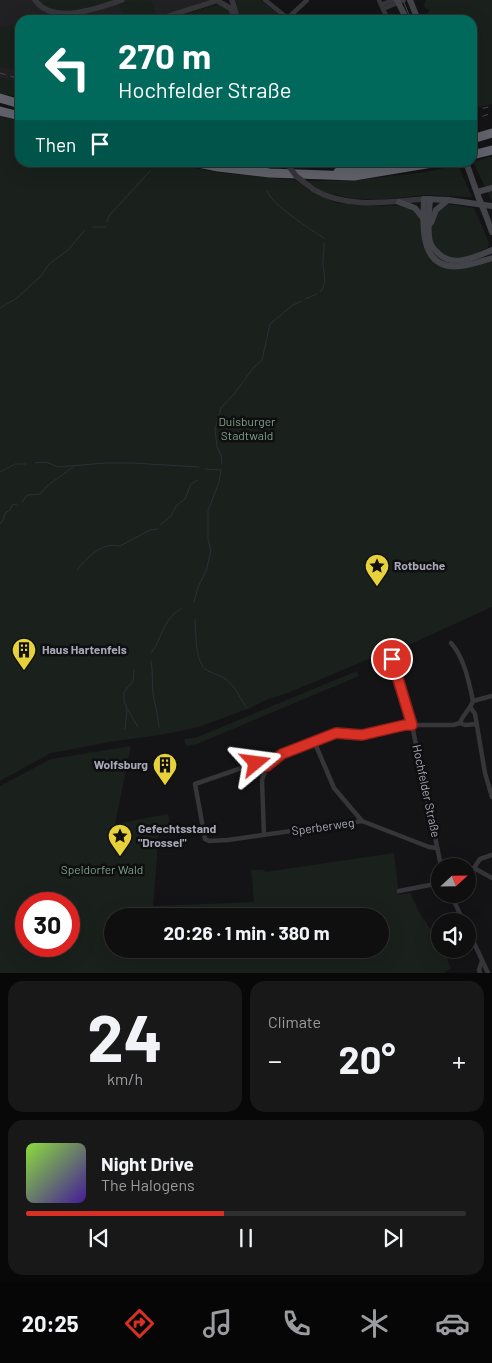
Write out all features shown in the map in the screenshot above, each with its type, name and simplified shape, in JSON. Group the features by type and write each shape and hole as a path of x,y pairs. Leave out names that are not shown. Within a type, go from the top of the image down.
{"highway":[{"path":"0,98 15,102"},
{"path":"0,111 15,115"},
{"path":"477,138 492,133"},
{"path":"477,142 492,138"},
{"path":"477,154 492,150"},
{"path":"218,167 270,173 354,176 408,167"},
{"path":"324,175 361,167"}],"main road":[{"path":"410,0 416,15"},
{"path":"398,1 405,15"},
{"path":"468,167 492,232"},
{"path":"478,194 492,188"},
{"path":"427,199 492,206"},
{"path":"427,199 423,218 424,237 426,246 432,256 449,266 459,267 492,258"},
{"path":"427,199 430,240 433,248 440,256 462,261 492,250"},
{"path":"429,229 436,210 448,200"},
{"path":"399,202 415,208 423,218"}],"street":[{"path":"36,2 46,10 67,13 88,11 122,0"},
{"path":"172,15 219,0 229,7 234,15"},
{"path":"232,0 236,15"},
{"path":"265,0 284,15"},
{"path":"293,15 307,0"},
{"path":"381,5 398,1"},
{"path":"290,167 296,176 314,190 325,196 345,201 378,203 427,199"},
{"path":"452,643 456,647 464,667 473,701 471,708 463,715 460,723"},
{"name":"Hochfelder Straße","path":"392,659 412,725 439,858"},
{"path":"473,701 492,696"},
{"path":"471,708 475,714 492,796"},
{"path":"264,835 262,780 267,766 282,754 336,733 362,735 405,725 477,724"},
{"path":"314,741 334,788 362,821"},
{"name":"Sperberweg","path":"267,766 256,763 195,784 205,840 228,840 362,821 429,847 437,848"},
{"path":"476,865 480,859 492,855"},
{"path":"476,869 492,878"},
{"path":"399,891 431,885"},
{"path":"476,948 488,973"},
{"path":"480,973 482,961"}],"shaded area":[{"path":"0,0 218,0 213,5 180,15 15,15 15,23 0,28"},
{"path":"0,66 15,70 15,82 0,78"}],"green space":[{"path":"38,0 114,0 65,11 46,6"},
{"path":"131,0 151,0 156,15 122,15 119,4"},
{"path":"235,0 261,0 280,15 240,15"},
{"path":"426,0 492,0 492,104 477,108 477,15 425,15 429,12 429,9 426,9 424,5"},
{"path":"219,4 226,8 231,15 181,15"},
{"path":"15,22 15,70 0,66 0,28 10,26"},
{"path":"0,78 15,82 15,97 0,93"},
{"name":"Duisburger Stadtwald","path":"0,116 15,120 15,167 190,167 221,173 296,180 312,193 337,203 377,206 404,205 414,209 421,219 425,247 436,261 492,262 492,607 395,651 393,649 199,727 51,753 0,781"},
{"path":"492,156 492,201 475,167 477,167 477,161"},
{"path":"449,167 459,167 472,197 424,195 377,200 349,198 321,191 305,181 359,180 425,172"},
{"path":"446,204 474,208 489,243 488,248 466,258 454,259 437,250 433,242 433,222"},
{"path":"357,671 359,676 197,744 186,746 184,739 195,738"},
{"name":"Speldorfer Wald","path":"131,746 115,824 168,814 171,830 159,834 153,906 254,902 251,870 264,870 265,872 394,853 399,895 410,893 431,930 431,958 447,958 451,968 444,973 0,973 0,786 51,759"}],"waterway":[{"path":"107,222 109,216 150,171"},
{"path":"267,191 283,209 324,238"},
{"path":"92,227 106,227"},
{"path":"0,308 17,298 41,276 49,264 68,250 85,230"},
{"path":"320,292 325,281 323,264 324,243"},
{"path":"305,299 317,294"},
{"path":"222,464 221,455 217,447 215,429 221,408 254,367 262,360 270,324 293,305 302,301"},
{"path":"35,463 46,462 58,467 105,463 199,467"},
{"path":"0,472 15,464 26,464"},
{"path":"22,502 27,495 40,494 47,486 73,467"},
{"path":"205,469 221,470"},
{"path":"194,602 198,587 206,571 211,551 208,539 208,511 219,482 221,469"},
{"path":"160,525 171,516 176,506 185,499 191,484 198,480"},
{"path":"0,524 5,513 10,510 12,505 17,504"},
{"path":"77,570 90,556 101,548 113,545 120,546 150,530 158,529"},
{"path":"151,653 166,623 182,608"},
{"path":"195,619 199,660 205,669 229,682 247,708"},
{"path":"151,661 153,694 159,727"},
{"path":"125,729 127,709 124,701 124,692 133,681 134,670"},
{"path":"128,710 138,727"}],"tram line":[{"path":"403,0 409,15"},
{"path":"467,167 492,235"}],"railway":[{"path":"0,73 15,78"},
{"path":"477,110 492,106"},
{"path":"477,118 492,113"}],"place":[{"name":"Rotbuche","path":"377,587"},
{"name":"Haus Hartenfels","path":"24,671"},
{"name":"Wolfsburg","path":"165,786"},
{"name":"Gefechtsstand \"Drossel\"","path":"120,857"}],"route":[{"path":"256,763 267,766 282,754 336,733 356,736 412,725 392,659"}]}
